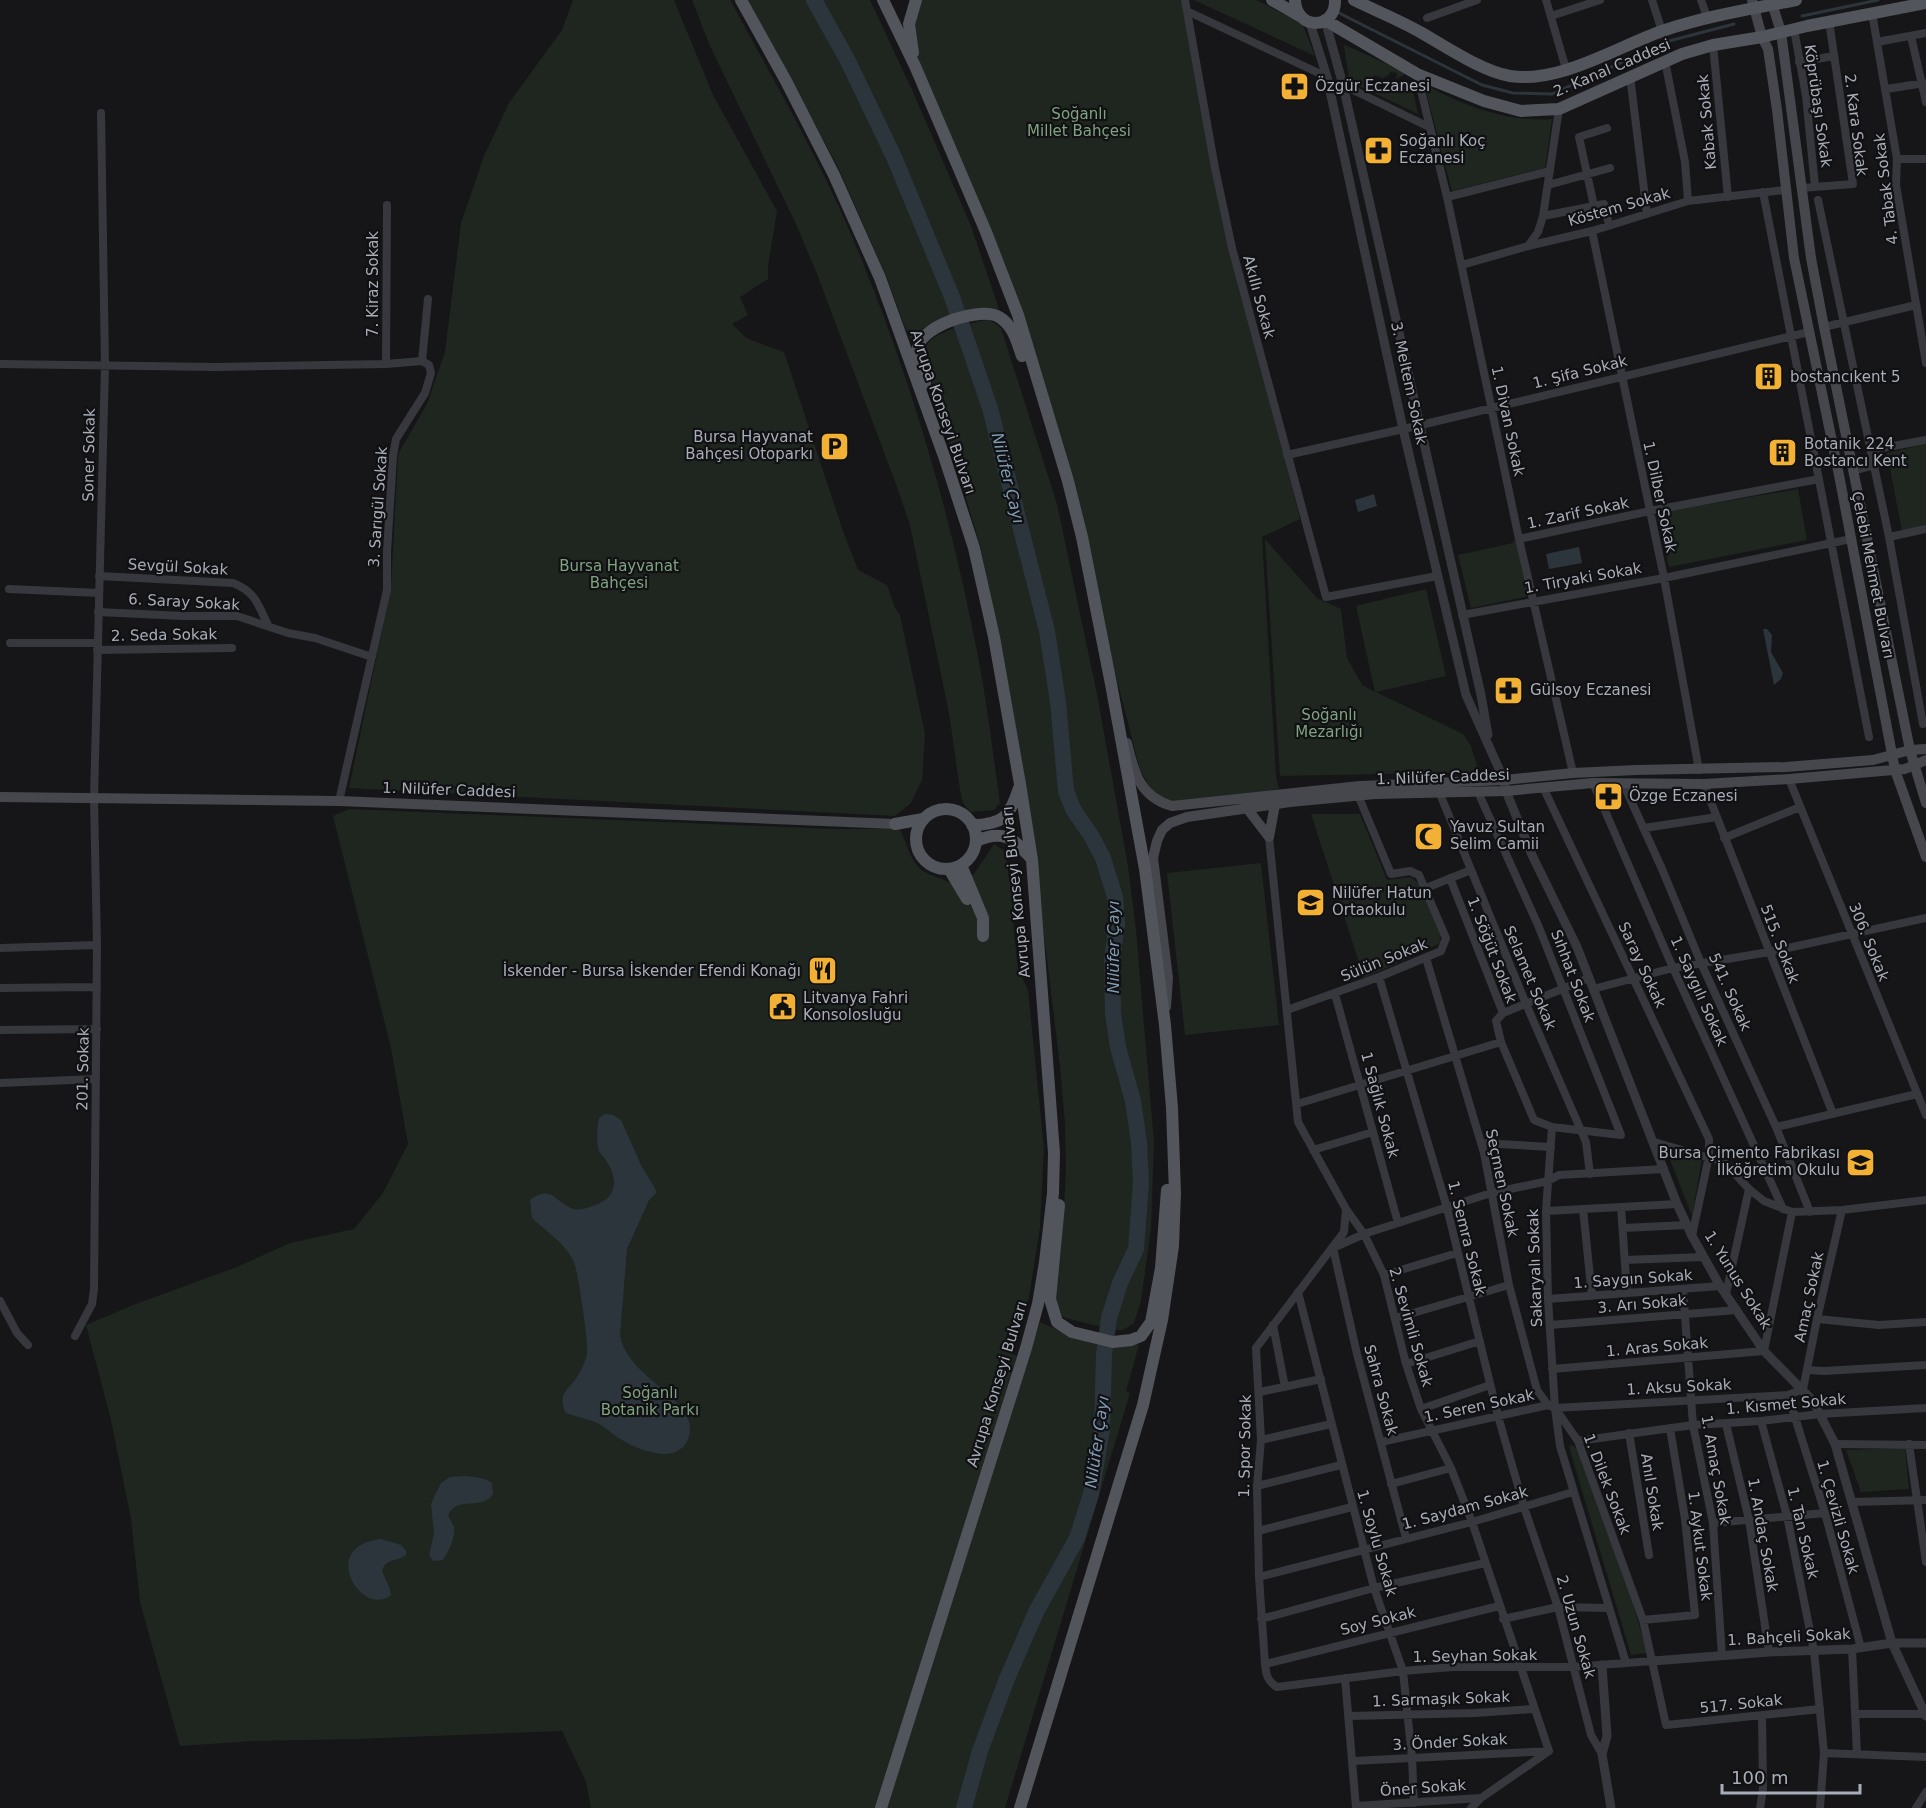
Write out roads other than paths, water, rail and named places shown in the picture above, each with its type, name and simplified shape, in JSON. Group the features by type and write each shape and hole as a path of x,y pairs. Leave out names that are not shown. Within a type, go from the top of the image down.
{"main road":[{"name":"Avrupa Konseyi Bulvarı","path":"741,0 834,175 880,278 945,459 974,548 994,637 1032,860 1054,1153 1053,1193 1038,1304 1023,1359 881,1808"},
{"path":"883,0 915,66 986,232 1018,315 1068,482 1082,537 1145,869 1165,1025 1172,1108 1175,1193 1173,1246 1162,1320 1143,1405 1020,1808"},
{"path":"915,66 909,24 916,0"},
{"path":"1272,0 1316,23 1325,20 1334,9 1335,0"},
{"path":"1295,0 1297,12 1303,18"},
{"name":"2. Kanal Caddesi","path":"1359,1 1479,64 1507,76 1525,78 1566,69 1662,31 1707,17 1753,4 1796,0"},
{"name":"Çelebi Mehmet Bulvarı","path":"1772,2 1787,30 1801,188 1810,258 1914,765"},
{"name":"2. Kanal Caddesi","path":"1325,20 1417,74 1484,101 1521,111 1559,109 1682,54 1713,45 1926,3"},
{"name":"Çelebi Mehmet Bulvarı","path":"1753,4 1762,37 1768,49 1794,258 1851,539 1894,770"},
{"path":"945,459 921,366 919,343 932,328 973,313 990,313 1001,317 1013,331 1026,370 1052,430"},
{"name":"1. Nilüfer Caddesi","path":"1111,684 1138,778 1146,793 1159,802 1172,806 1358,795 1478,792 1573,773 1786,767 1873,760 1910,750"},
{"path":"1910,750 1926,749"},
{"name":"1. Nilüfer Caddesi","path":"1276,799 1360,786 1543,787 1593,783 1704,784 1789,779 1894,770 1926,760"},
{"path":"1914,765 1926,803"},
{"path":"1894,770 1926,857"},
{"path":"972,825 994,823 1004,818 1013,805 1020,784"},
{"name":"1. Nilüfer Caddesi","path":"0,797 339,801 896,824"},
{"path":"1269,837 1276,799"},
{"path":"1245,802 1269,837"},
{"name":"1. Nilüfer Caddesi","path":"1165,1025 1168,978 1154,872 1153,858 1157,841 1162,830 1170,823 1245,802"},
{"path":"949,809 958,812 972,825 976,841 972,855 961,865 949,870 939,869 926,863 920,855 915,838 918,827 930,813 949,809"},
{"path":"896,824 923,819"},
{"path":"896,824 915,838"},
{"path":"976,841 1001,835 1010,837 1032,860"},
{"path":"949,870 967,897 983,936 983,918 961,865"},
{"path":"1046,1062 1060,1126 1062,1174 1050,1299 1057,1322 1072,1332 1113,1342 1131,1340 1141,1336 1151,1322 1161,1268 1172,1108"}],"street":[{"name":"Akıllı Sokak","path":"1185,0 1215,168 1232,248 1326,597 1437,576"},
{"path":"1427,18 1477,0"},
{"path":"1546,0 1566,69"},
{"path":"1551,16 1600,0"},
{"path":"1652,0 1662,31"},
{"path":"1701,0 1707,17"},
{"path":"1187,11 1327,77"},
{"name":"4. Tabak Sokak","path":"1872,13 1898,159 1896,185 1926,363"},
{"name":"3. Meltem Sokak","path":"1303,18 1311,26 1327,77 1403,429 1466,694 1505,786"},
{"name":"3. Meltem Sokak","path":"1325,20 1343,85 1420,425 1481,695 1490,750"},
{"name":"2. Kara Sokak","path":"1801,188 1853,184 1829,21"},
{"name":"Köprübaşı Sokak","path":"1787,30 1800,62 1806,96 1815,187"},
{"path":"1876,42 1926,33"},
{"path":"1911,36 1924,83 1926,102"},
{"name":"Kabak Sokak","path":"1713,45 1728,196"},
{"path":"1800,62 1834,56"},
{"path":"1665,62 1685,162 1688,201"},
{"name":"1. Divan Sokak","path":"1417,74 1428,127 1447,197 1519,539 1573,773"},
{"path":"1630,76 1647,214"},
{"path":"1887,89 1924,83"},
{"path":"1343,85 1428,127"},
{"path":"1528,246 1538,232 1543,216 1559,109"},
{"name":"Soner Sokak","path":"94,799 105,366 101,113"},
{"path":"1594,206 1579,137 1607,128"},
{"path":"1898,159 1926,159"},
{"path":"1548,185 1610,168"},
{"path":"1447,197 1550,171"},
{"name":"Köstem Sokak","path":"1462,265 1592,231 1688,201 1785,190"},
{"path":"1763,192 1869,737"},
{"path":"1818,200 1875,465 1923,724"},
{"path":"1543,216 1604,204 1609,225"},
{"name":"7. Kiraz Sokak","path":"386,364 387,205"},
{"name":"1. Dilber Sokak","path":"1592,231 1664,578 1699,770"},
{"path":"0,364 216,367 386,364 422,361 428,299"},
{"path":"1824,327 1916,305"},
{"name":"1. Şifa Sokak","path":"1287,455 1809,332"},
{"name":"3. Sarıgül Sokak","path":"339,801 387,590 387,552 396,439 425,393 431,373 429,365 422,361"},
{"path":"1871,450 1926,440"},
{"path":"1853,471 1875,465"},
{"name":"1. Zarif Sokak","path":"1519,539 1819,479"},
{"path":"1889,537 1926,530"},
{"name":"1. Tiryaki Sokak","path":"1462,615 1664,578 1851,539"},
{"name":"Sevgül Sokak","path":"99,576 233,583 246,588 256,598 268,625"},
{"path":"9,589 99,592"},
{"name":"6. Saray Sokak","path":"98,612 237,616 372,657"},
{"name":"2. Seda Sokak","path":"10,643 98,647 232,648"},
{"name":"306. Sokak","path":"1789,779 1926,1115"},
{"name":"1. Saygılı Sokak","path":"1593,783 1673,968 1784,1209"},
{"name":"541. Sokak","path":"1623,783 1701,963 1776,1127 1810,1212"},
{"name":"515. Sokak","path":"1704,784 1833,1114"},
{"name":"1. Yunus Sokak","path":"1505,786 1532,855 1577,947 1677,1204 1692,1236 1720,1286 1764,1351 1803,1389 1820,1414 1835,1444 1892,1643 1926,1715"},
{"name":"Saray Sokak","path":"1543,787 1709,1139 1709,1156"},
{"name":"Sıhhat Sokak","path":"1478,792 1538,925 1622,1134 1581,1131"},
{"name":"Selamet Sokak","path":"1440,794 1526,1004 1586,1142 1590,1174"},
{"path":"1358,795 1391,874 1410,871 1419,875 1426,888 1471,870"},
{"name":"201. Sokak","path":"75,1335 92,1304 94,1289 97,945 94,799"},
{"path":"1724,837 1800,807"},
{"path":"1644,828 1717,817"},
{"name":"2. Sevimli Sokak","path":"1269,837 1298,1122 1346,1209 1364,1234 1384,1275 1406,1364 1421,1409 1451,1468 1472,1522 1549,1751"},
{"name":"1. Söğüt Sokak","path":"1450,878 1503,1013 1496,1021 1501,1042 1534,1120 1552,1127 1581,1131"},
{"name":"Sülün Sokak","path":"1287,1010 1335,994 1441,951 1446,938 1426,888"},
{"path":"1593,989 1673,968 1769,952 1926,918"},
{"path":"0,948 97,945"},
{"name":"Seçmen Sokak","path":"1426,958 1481,1143 1509,1285 1537,1390 1552,1407"},
{"name":"1. Semra Sokak","path":"1379,977 1447,1208 1490,1385 1524,1507"},
{"path":"1503,1013 1589,978"},
{"path":"0,988 97,987"},
{"name":"1 Sağlık Sokak","path":"1335,994 1398,1224"},
{"path":"0,1030 97,1029"},
{"path":"1297,1104 1501,1042"},
{"path":"0,1083 96,1079"},
{"path":"1776,1127 1917,1094"},
{"name":"Sakaryalı Sokak","path":"1552,1127 1546,1210 1552,1407"},
{"path":"1313,1150 1373,1132"},
{"path":"1654,1142 1724,1162 1749,1189 1764,1201 1792,1212 1842,1210 1926,1200"},
{"path":"1481,1143 1551,1147"},
{"path":"1692,1236 1709,1156"},
{"path":"1333,1248 1364,1234 1491,1193 1548,1181 1559,1175 1664,1169"},
{"path":"1726,1294 1749,1189"},
{"path":"1546,1210 1677,1204"},
{"path":"1621,1207 1627,1293"},
{"name":"1. Spor Sokak","path":"1267,1677 1258,1577 1257,1486 1261,1440 1256,1348 1344,1232 1346,1209"},
{"path":"1583,1209 1592,1296"},
{"name":"Amaç Sokak","path":"1803,1389 1842,1210"},
{"path":"1764,1351 1792,1212"},
{"path":"1623,1228 1687,1225"},
{"name":"Sahra Sokak","path":"1333,1248 1357,1354 1406,1538"},
{"path":"1384,1275 1457,1253"},
{"path":"1625,1260 1703,1257"},
{"path":"1396,1318 1509,1285"},
{"name":"1. Saygın Sokak","path":"1548,1299 1720,1286"},
{"name":"1. Amaç Sokak","path":"1683,1289 1693,1425 1713,1523 1722,1656"},
{"name":"1. Soylu Sokak","path":"1298,1292 1374,1588 1403,1671 1409,1714 1414,1803"},
{"path":"0,1301 17,1333 28,1345"},
{"name":"3. Arı Sokak","path":"1550,1325 1737,1310"},
{"path":"1817,1319 1879,1325 1926,1322"},
{"path":"1273,1325 1285,1387"},
{"path":"1406,1364 1480,1341"},
{"name":"1. Aras Sokak","path":"1552,1369 1764,1351"},
{"path":"1808,1370 1926,1365"},
{"path":"1260,1392 1321,1379"},
{"path":"1421,1409 1490,1385"},
{"name":"1. Aksu Sokak","path":"1552,1407 1788,1395 1803,1389"},
{"name":"1. Çevizli Sokak","path":"1788,1395 1825,1513 1857,1648 1857,1755"},
{"name":"1. Seren Sokak","path":"1381,1442 1498,1416 1552,1407"},
{"name":"1. Dilek Sokak","path":"1552,1407 1578,1441 1643,1620 1666,1725"},
{"name":"1. Dilek Sokak","path":"1552,1407 1573,1492 1626,1663"},
{"name":"1. Kısmet Sokak","path":"1578,1441 1693,1425 1926,1408"},
{"name":"1. Tan Sokak","path":"1761,1421 1787,1516 1814,1651 1824,1753 1820,1808"},
{"path":"1261,1440 1331,1424"},
{"name":"1. Andaç Sokak","path":"1726,1424 1749,1520 1769,1652"},
{"name":"1. Aykut Sokak","path":"1643,1620 1695,1615 1684,1519 1670,1428"},
{"name":"Anıl Sokak","path":"1629,1433 1649,1555"},
{"path":"1835,1444 1926,1445"},
{"path":"1909,1444 1926,1562"},
{"path":"1257,1486 1341,1465"},
{"path":"1391,1484 1451,1468"},
{"name":"1. Saydam Sokak","path":"1258,1577 1472,1522 1573,1492"},
{"path":"1853,1502 1926,1500"},
{"path":"1258,1532 1352,1507"},
{"name":"2. Uzun Sokak","path":"1524,1507 1558,1607 1590,1736 1602,1754"},
{"path":"1713,1523 1825,1513"},
{"path":"1261,1618 1374,1588 1485,1563"},
{"name":"Soy Sokak","path":"1265,1664 1499,1606"},
{"path":"1503,1619 1558,1607 1608,1608"},
{"name":"1. Bahçeli Sokak","path":"1653,1661 1857,1648 1892,1643 1926,1643"},
{"name":"1. Seyhan Sokak","path":"1267,1677 1276,1687 1453,1667 1573,1667 1653,1661"},
{"path":"1602,1665 1607,1736 1602,1754 1611,1808"},
{"path":"1346,1678 1356,1807"},
{"name":"1. Sarmaşık Sokak","path":"1348,1716 1475,1713 1533,1709"},
{"name":"517. Sokak","path":"1666,1725 1820,1710"},
{"path":"1856,1714 1926,1715"},
{"path":"1760,1808 1763,1789 1762,1715"},
{"name":"3. Önder Sokak","path":"1353,1761 1549,1751"},
{"name":"Öner Sokak","path":"1356,1807 1481,1798 1549,1751"},
{"path":"1824,1753 1926,1757"},
{"path":"1916,1808 1926,1792"},
{"path":"1471,1808 1481,1798"}],"waterway":[{"name":"Nilüfer Çayı","path":"814,0 847,59 894,157 952,297 990,408 1047,631 1058,702 1066,791 1073,809 1103,858 1115,897 1117,924 1112,959 1113,1013 1118,1047 1133,1101 1139,1142 1141,1184 1136,1249 1120,1283 1109,1318 1104,1354 1102,1430 1091,1494 1077,1538 1036,1612 1006,1681 980,1751 964,1808"},
{"path":"1802,16 1878,0"},
{"path":"1337,12 1482,85 1513,93 1552,94 1669,41 1734,24"}],"place":[{"name":"Özgür Eczanesi","path":"1294,86"},
{"name":"Soğanlı Koç Eczanesi","path":"1378,150"},
{"name":"bostancıkent 5","path":"1769,377"},
{"name":"Bursa Hayvanat Bahçesi Otoparkı","path":"834,446"},
{"name":"Botanik 224 Bostancı Kent","path":"1783,453"},
{"name":"Gülsoy Eczanesi","path":"1509,690"},
{"name":"Özge Eczanesi","path":"1608,796"},
{"name":"Yavuz Sultan Selim Camii","path":"1429,836"},
{"name":"Nilüfer Hatun Ortaokulu","path":"1311,902"},
{"name":"İskender - Bursa İskender Efendi Konağı","path":"822,971"},
{"name":"Litvanya Fahri Konsolosluğu","path":"782,1007"},
{"name":"Bursa Çimento Fabrikası İlköğretim Okulu","path":"1861,1162"}],"park label":[{"name":"Soğanlı Millet Bahçesi","path":"1079,122"},
{"name":"Bursa Hayvanat Bahçesi","path":"619,574"},
{"name":"Soğanlı Mezarlığı","path":"1329,724"},
{"name":"Soğanlı Botanik Parkı","path":"650,1402"}]}
